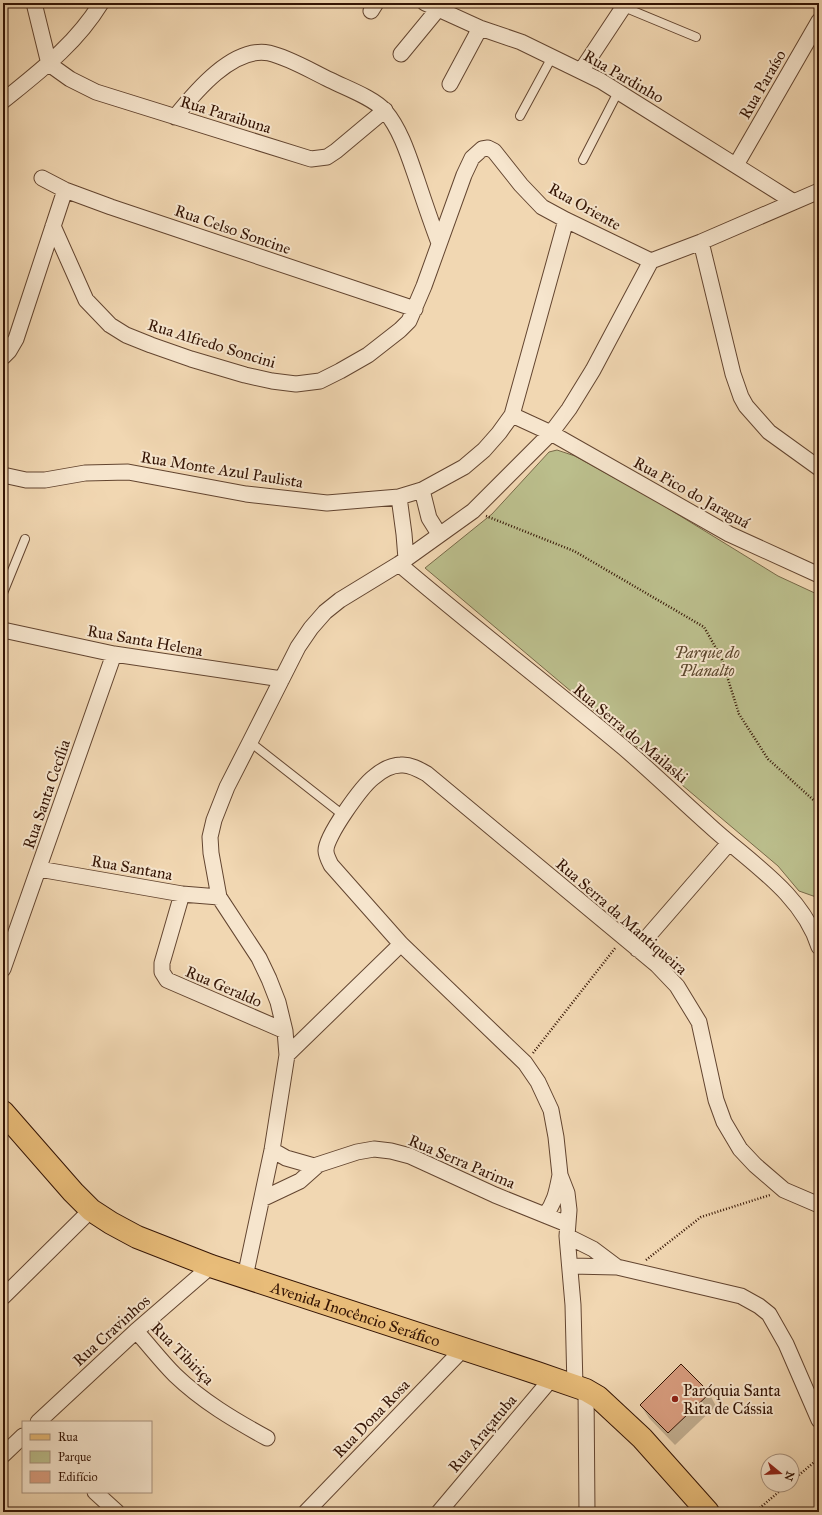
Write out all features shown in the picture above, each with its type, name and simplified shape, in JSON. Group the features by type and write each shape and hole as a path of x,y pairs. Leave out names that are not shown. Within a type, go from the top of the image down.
{"main road":[{"name":"Avenida Inocêncio Seráfico","path":"3,1112 73,1192 91,1210 137,1238 210,1266 581,1388 598,1397 642,1438 708,1512"}],"street":[{"path":"34,3 50,64"},
{"path":"3,101 50,64 84,29 101,3"},
{"path":"581,71 621,4"},
{"path":"401,54 435,5"},
{"name":"Rua Pardinho","path":"435,5 480,28 521,42 601,81 794,202"},
{"name":"Rua Paraíso","path":"736,165 819,21"},
{"path":"450,84 480,28"},
{"path":"175,117 194,94 242,56 261,52 294,63 369,99 385,110 398,132 408,155 439,243"},
{"name":"Rua Paraibuna","path":"50,64 70,79 96,92 302,157 319,160 336,151 385,110"},
{"name":"Rua Oriente","path":"439,243 466,169 472,158 482,148 488,148 494,151 521,185 542,207 651,261"},
{"name":"Rua Celso Soncine","path":"42,178 65,190 415,309"},
{"path":"3,357 9,351 16,339 65,190"},
{"path":"245,1277 272,1150 287,1054 278,1002 269,979 259,958 219,898 213,867 210,837 214,820 224,794 298,648 325,612 345,597 402,562 473,511 551,433 569,409 593,370 651,261 701,242 819,191"},
{"path":"512,415 566,220"},
{"name":"Rua Alfredo Soncini","path":"53,226 86,300 110,325 126,335 150,345 245,375 272,381 296,384 320,381 340,371 368,356 400,330 408,321 415,309 439,243"},
{"path":"701,242 733,374 741,397 746,406 769,432 819,468"},
{"name":"Rua Pico do Jaraguá","path":"512,415 551,433 729,534 819,576"},
{"name":"Rua Monte Azul Paulista","path":"3,475 10,478 26,480 45,480 85,474 128,472 246,494 327,503 399,497 422,490 464,467 484,450 512,415"},
{"path":"422,490 429,518 439,534"},
{"path":"399,497 404,534 402,562"},
{"name":"Rua Serra do Mailaski","path":"402,562 482,635 624,749 728,843 759,867 793,899 809,922 819,947"},
{"name":"Rua Santa Helena","path":"3,630 114,654 282,679"},
{"name":"Rua Santa Cecília","path":"3,969 114,654"},
{"name":"Rua Serra da Mantiqueira","path":"343,815 372,778 389,767 402,764 417,768 427,774 657,965 677,986 699,1022 713,1087 724,1122 740,1149 755,1165 784,1190 819,1205"},
{"path":"343,815 329,836 326,851 331,866 401,944 525,1063 538,1082 551,1110 556,1137 560,1176 567,1193 569,1210 567,1230 581,1388 587,1512"},
{"path":"636,949 728,843"},
{"name":"Rua Santana","path":"39,869 182,894 219,898"},
{"name":"Rua Geraldo","path":"182,894 162,963 162,972 167,980 284,1031"},
{"path":"287,1054 401,944"},
{"name":"Rua Serra Parima","path":"272,1150 297,1162 318,1165"},
{"name":"Rua Serra Parima","path":"262,1199 300,1181 318,1165 357,1152 374,1150 391,1151 410,1156 545,1215 624,1269"},
{"path":"545,1215 551,1208 556,1197 560,1176"},
{"path":"3,1297 91,1210"},
{"name":"Rua Cravinhos","path":"39,1421 136,1331 210,1266"},
{"path":"571,1266 624,1269 741,1296 759,1306 769,1314 786,1344 819,1420"},
{"name":"Rua Tibiriça","path":"136,1331 174,1375 200,1397 227,1416 267,1438"},
{"name":"Rua Dona Rosa","path":"306,1512 463,1349"},
{"name":"Rua Araçatuba","path":"439,1512 552,1378"},
{"path":"3,1454 22,1437"},
{"path":"96,1493 117,1512"}],"lane":[{"path":"621,4 696,37"},
{"path":"520,116 552,57"},
{"path":"583,160 618,92"},
{"path":"3,592 25,539"},
{"path":"250,742 343,815"}],"path":[{"path":"473,511 574,551 704,627 721,657 739,714 768,759 819,805"},
{"path":"525,1063 623,938"},
{"path":"624,1269 701,1217 784,1190"},
{"path":"800,1474 819,1458"},
{"path":"755,1512 778,1493"}],"green space":[{"name":"Parque do Planalto","path":"557,450 575,456 656,501 778,576 819,595 819,902 816,897 799,891 778,866 425,568 492,514 549,452"}],"building":[{"name":"Paróquia Santa Rita de Cássia","path":"681,1364 710,1393 668,1433 640,1405"}],"place":[{"name":"Paróquia Santa Rita de Cássia","path":"675,1399"}]}
